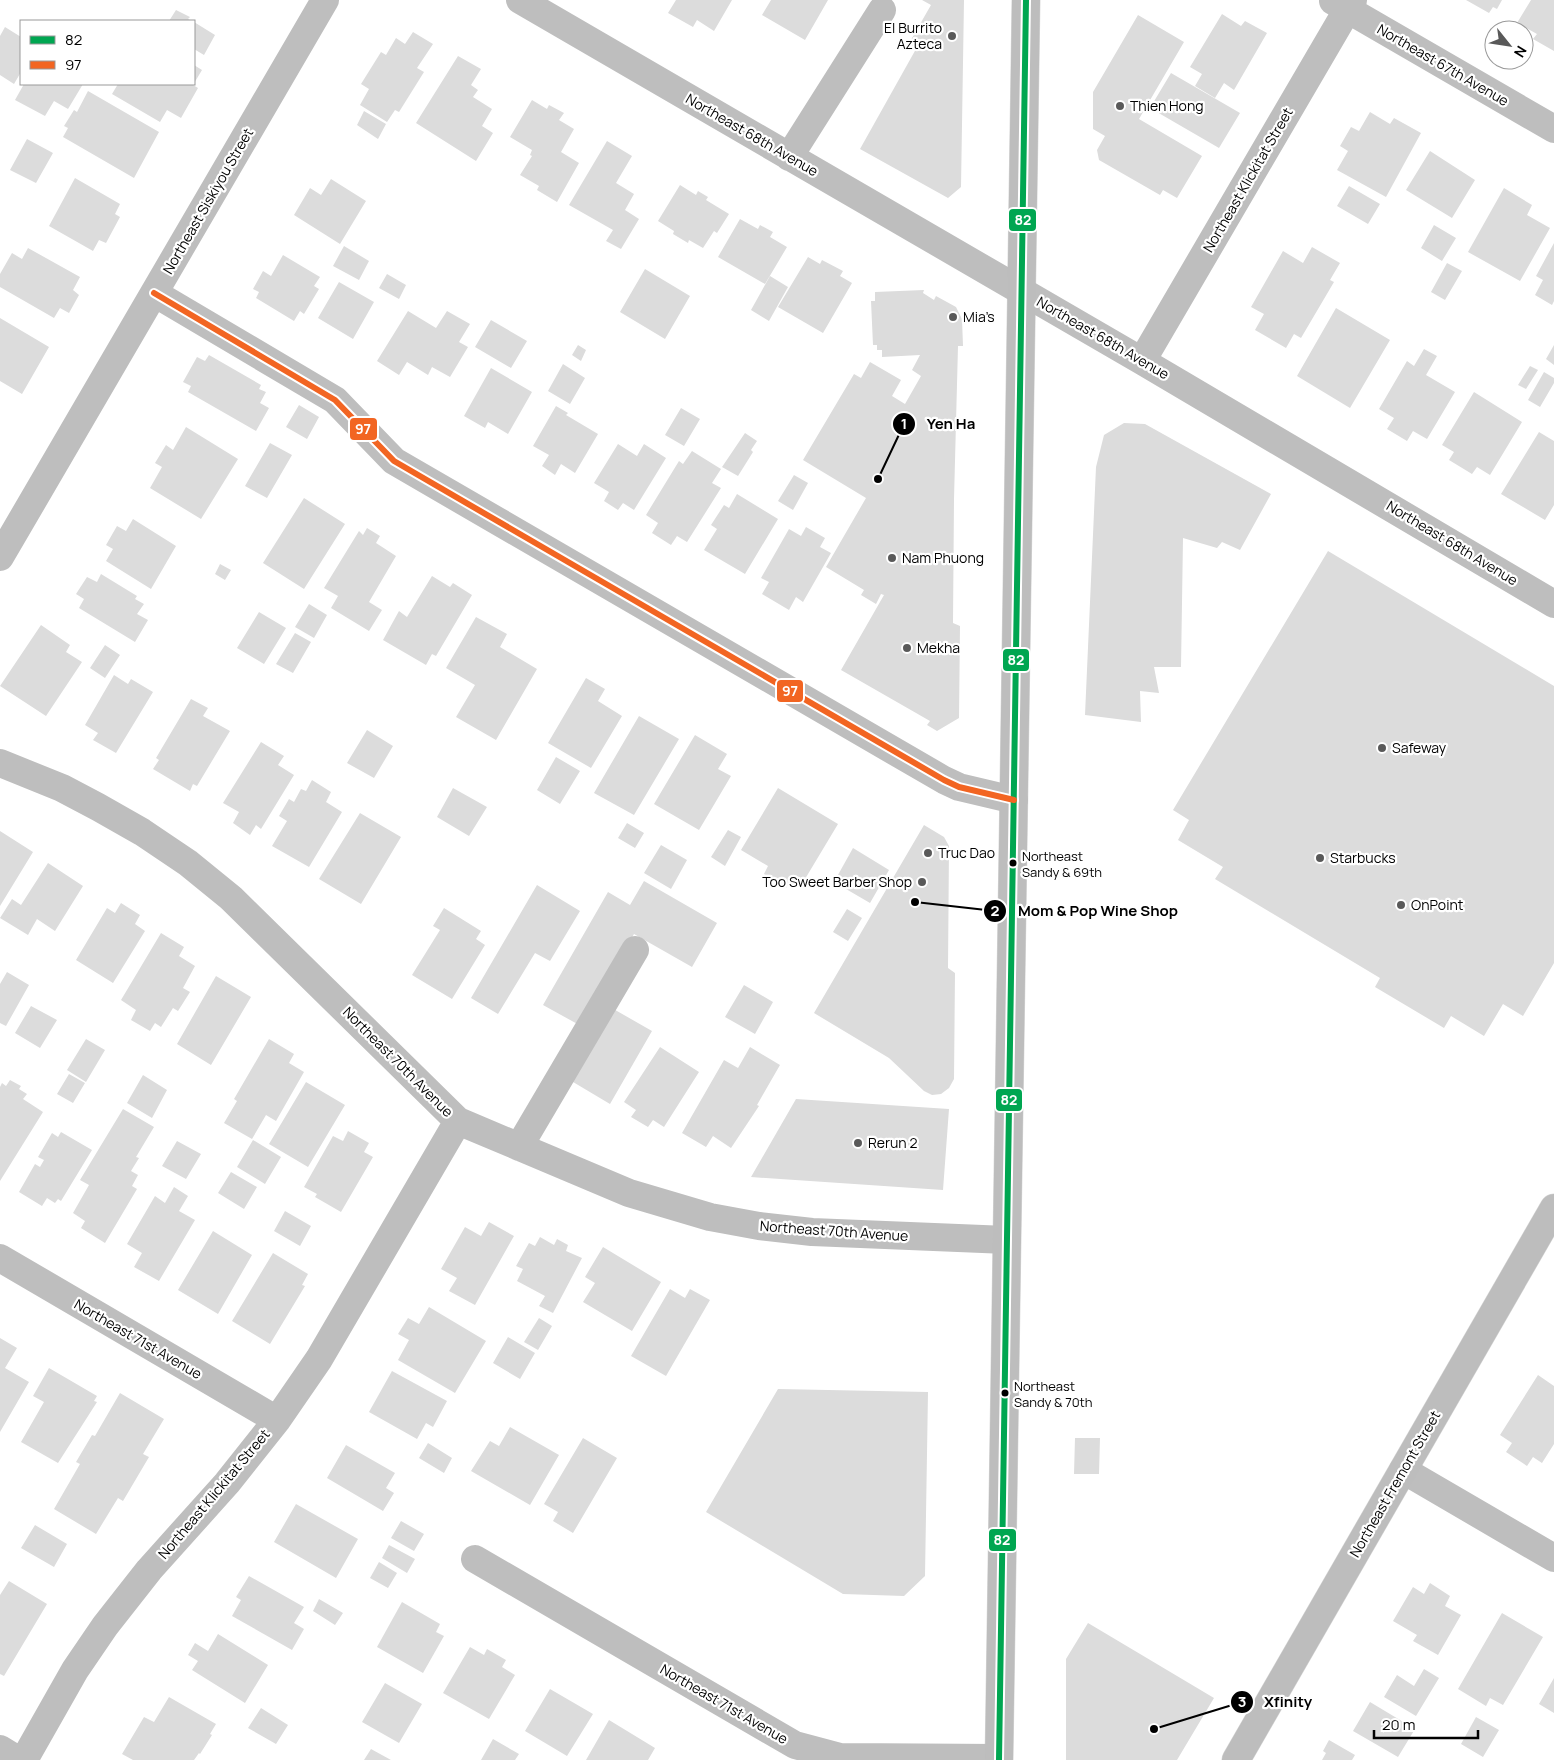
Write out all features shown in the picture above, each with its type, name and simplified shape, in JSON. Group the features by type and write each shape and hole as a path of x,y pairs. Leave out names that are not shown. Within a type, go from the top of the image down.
{"main road":[{"path":"999,1759 1026,0"},
{"name":"Northeast Fremont Street","path":"1236,1760 1554,1208"}],"street":[{"name":"Northeast Siskiyou Street","path":"0,557 325,0"},
{"name":"Northeast 68th Avenue","path":"520,0 1142,361 1554,604"},
{"name":"Northeast 67th Avenue","path":"1344,3 1554,129"},
{"name":"Northeast Klickitat Street","path":"1142,361 1344,3"},
{"path":"790,157 882,10"},
{"path":"154,293 335,400 394,461 944,780 959,787 1014,800"},
{"name":"Northeast 70th Avenue","path":"0,763 62,788 98,807 142,832 188,863 232,898 458,1121 629,1193 685,1211 718,1219 812,1232 1007,1240"},
{"path":"519,1148 635,950"},
{"name":"Northeast Klickitat Street","path":"24,1760 70,1678 105,1626 149,1570 227,1483 277,1420 319,1359 458,1121"},
{"name":"Northeast 71st Avenue","path":"0,1258 277,1420"},
{"path":"1403,1470 1554,1558"},
{"name":"Northeast 71st Avenue","path":"475,1559 795,1746 840,1757 999,1759"},
{"path":"0,1749 18,1760"}],"building":[{"path":"676,0 732,0 714,31 697,20 693,27 668,13"},
{"path":"771,0 828,0 805,40 762,15"},
{"path":"922,0 964,0 961,187 948,198 860,149 916,49 908,45 931,5"},
{"path":"1466,0 1502,0 1497,9 1493,7 1489,13"},
{"path":"1531,0 1554,0 1554,51 1534,40 1537,34 1534,32 1534,20 1519,20"},
{"path":"176,10 190,17 188,19 190,20 170,20"},
{"path":"1222,14 1241,26 1245,21 1267,33 1234,90 1224,83 1215,98 1195,86 1202,74 1190,67"},
{"name":"Thien Hong","path":"1138,15 1184,42 1139,119 1202,156 1177,198 1163,190 1160,195 1099,160 1097,150 1105,136 1093,129 1093,92"},
{"path":"195,23 215,35 204,55 195,50"},
{"path":"5,27 20,36 20,74 14,84 0,75 0,36"},
{"path":"413,32 433,44 417,68 424,72 399,112 395,110 387,122 360,105 369,89 361,84 381,52 386,55 396,38 405,44"},
{"path":"458,56 481,69 471,85 478,90 473,97 492,109 482,126 493,133 476,161 416,123"},
{"path":"195,66 202,70 195,81"},
{"path":"1171,73 1240,113 1219,148 1150,108"},
{"path":"23,85 82,85 68,109 54,101 45,116 15,100"},
{"path":"117,85 193,85 198,88 181,118 167,110 160,122 112,94"},
{"path":"88,91 159,132 134,178 63,137 68,128 64,126 74,110 77,112"},
{"path":"532,100 547,109 549,105 564,113 559,120 574,129 561,152 579,163 557,202 537,190 539,186 520,175 532,156 530,155 532,150 510,137"},
{"path":"364,111 386,124 378,139 357,125"},
{"path":"1370,112 1390,124 1394,118 1421,133 1386,197 1337,170 1348,151 1340,146 1351,127 1359,131"},
{"path":"27,139 53,153 36,183 10,170"},
{"path":"607,141 632,156 616,183 634,194 625,210 639,219 621,249 606,241 613,230 569,205"},
{"path":"1430,151 1475,180 1452,218 1406,190"},
{"path":"75,178 120,204 115,214 120,217 106,243 99,240 93,251 49,226"},
{"path":"331,179 366,201 340,244 294,215 310,188 321,195"},
{"path":"680,185 696,195 698,191 708,197 706,200 729,214 717,233 714,231 703,248 689,240 688,243 673,234 674,231 658,221"},
{"path":"1349,186 1380,204 1368,224 1337,206"},
{"path":"1504,188 1532,205 1527,215 1550,228 1520,281 1468,252"},
{"path":"740,219 758,229 760,225 773,232 770,237 787,247 765,284 718,257"},
{"path":"1434,225 1456,238 1442,261 1421,248"},
{"path":"1554,243 1554,301 1552,305 1535,295 1543,280 1536,276"},
{"path":"344,246 369,261 359,280 333,266"},
{"path":"1312,247 1340,263 1330,280 1334,282 1301,338 1294,334 1286,348 1255,330 1264,314 1251,307 1283,251 1303,263"},
{"path":"28,248 80,277 73,290 79,295 69,313 60,308 54,318 0,287 0,274 12,253 22,259"},
{"path":"283,255 320,277 314,286 319,289 304,314 300,311 294,321 256,298 259,292 253,289 263,271 271,276"},
{"path":"808,257 820,264 822,260 843,271 840,276 852,283 823,333 778,307"},
{"path":"1447,263 1462,271 1445,300 1431,292"},
{"path":"645,269 690,296 665,339 620,312"},
{"path":"387,274 406,285 399,299 379,288"},
{"path":"770,276 788,287 769,321 751,310"},
{"path":"339,282 374,302 353,339 318,318"},
{"path":"924,290 923,293 934,300 936,296 956,307 962,319 963,346 958,346 954,499 953,623 960,626 959,718 937,731 927,725 930,721 841,670 884,595 881,594 876,604 861,595 864,590 826,567 866,498 803,460 854,374 861,378 870,362 901,380 892,396 905,404 921,376 912,370 920,355 882,357 882,350 877,350 877,345 873,345 871,301 875,301 875,292"},
{"path":"1336,308 1390,340 1350,408 1297,376"},
{"path":"408,311 436,328 447,311 470,324 459,342 468,347 450,377 432,367 428,375 407,362 399,375 377,361"},
{"path":"0,318 49,347 22,394 0,381"},
{"path":"491,320 527,341 511,368 475,347"},
{"path":"578,345 586,350 581,361 572,355"},
{"path":"1554,345 1554,365 1546,359"},
{"path":"1424,349 1437,356 1426,375 1455,392 1427,439 1413,431 1407,441 1387,429 1394,418 1379,409 1407,361 1414,366"},
{"path":"209,355 261,385 259,389 266,392 260,403 269,408 256,431 188,392 191,386 183,382 197,357 205,361"},
{"path":"563,364 585,378 570,404 548,391"},
{"path":"1530,366 1538,370 1526,389 1518,385"},
{"path":"491,368 532,392 508,434 488,422 485,428 464,416"},
{"path":"1544,372 1554,378 1554,383 1540,407 1528,400"},
{"path":"1474,392 1522,422 1490,475 1477,467 1472,474 1449,460 1454,452 1442,445"},
{"path":"299,405 319,417 307,439 286,427"},
{"path":"556,406 568,413 566,415 598,434 575,473 561,464 555,475 542,466 549,455 533,446"},
{"path":"681,408 700,419 684,446 665,435"},
{"path":"1124,423 1145,424 1271,494 1240,550 1222,542 1217,548 1183,538 1181,667 1154,667 1159,693 1140,691 1141,722 1085,715 1096,467 1104,435"},
{"path":"186,427 238,459 201,519 150,488 162,467 155,463 166,445 173,450"},
{"path":"1539,432 1554,441 1554,505 1545,520 1501,494"},
{"path":"745,433 757,441 751,450 753,452 738,476 722,467"},
{"path":"270,443 292,455 267,498 245,486"},
{"path":"618,444 637,456 644,444 666,458 634,510 623,503 618,510 604,501 609,492 594,483"},
{"path":"692,451 721,469 712,483 721,488 687,542 677,536 671,545 652,533 658,523 646,515 679,461 683,464"},
{"path":"794,475 808,483 793,510 778,501"},
{"path":"737,494 778,519 745,574 704,550 717,529 711,525 724,505 729,508"},
{"path":"304,498 345,524 304,589 263,563"},
{"path":"133,519 176,546 151,589 106,561 113,549 106,545 117,526 126,531"},
{"path":"806,527 825,538 820,547 831,553 803,602 796,597 789,610 762,594 769,582 761,578 789,529 801,536"},
{"path":"367,528 380,536 376,543 396,556 369,602 382,610 369,631 331,608 338,596 324,588 359,531 363,535"},
{"name":"Safeway","path":"1328,551 1554,686 1554,963 1523,1016 1503,1004 1484,1036 1451,1016 1444,1028 1375,987 1380,978 1215,879 1223,867 1178,840 1189,820 1173,810"},
{"path":"220,564 231,570 225,580 215,574"},
{"path":"101,574 137,596 135,599 144,604 137,614 148,620 135,642 79,608 84,599 76,594 87,577 97,582"},
{"path":"432,576 450,587 453,583 472,595 436,656 432,654 426,665 383,640 399,611 407,617"},
{"path":"309,604 327,615 314,638 295,627"},
{"path":"259,612 286,628 264,664 237,648"},
{"path":"476,617 507,634 500,647 537,669 496,740 456,717 475,685 446,668"},
{"path":"41,625 70,645 66,652 82,662 46,716 0,686"},
{"path":"295,633 311,642 293,673 276,664"},
{"path":"105,645 120,655 105,678 90,668"},
{"path":"114,675 128,684 131,679 153,692 116,753 93,740 98,733 85,725"},
{"path":"586,678 605,689 598,701 622,716 591,768 548,743"},
{"path":"191,699 208,708 203,716 230,731 197,786 193,784 190,791 153,769 159,760 156,758"},
{"path":"639,716 679,739 634,815 594,793"},
{"path":"367,730 393,746 374,778 347,763"},
{"path":"695,735 727,754 718,769 731,776 699,830 654,804"},
{"path":"261,742 284,756 278,765 294,775 261,829 256,825 250,835 233,823 239,812 223,803"},
{"path":"556,757 580,771 560,804 537,790"},
{"path":"312,780 331,792 326,802 342,812 309,867 272,846 287,821 279,816 289,799 294,802 301,789 306,791"},
{"path":"453,788 487,807 469,836 437,817"},
{"path":"778,788 838,824 802,884 792,878 786,888 764,874 768,866 741,850"},
{"path":"360,813 401,837 361,904 319,879"},
{"path":"627,823 644,833 635,848 618,838"},
{"path":"924,825 944,837 949,846 948,968 955,973 954,1079 949,1088 941,1094 932,1095 924,1091 889,1058 814,1013"},
{"path":"728,830 741,837 725,866 711,857"},
{"path":"0,831 33,852 0,906"},
{"path":"661,845 687,860 671,889 644,873"},
{"path":"853,848 889,870 870,903 834,882"},
{"path":"48,863 83,886 55,931 37,919 28,935 0,918 12,899 21,905"},
{"path":"644,881 717,923 692,967 634,934 581,1026 543,1005 608,892 630,905"},
{"path":"537,885 580,911 550,961 535,953 498,1014 471,998"},
{"path":"121,903 140,915 135,924 145,931 113,983 76,960 107,908 115,913"},
{"path":"444,908 481,931 476,939 485,945 452,999 412,975 440,930 433,926"},
{"path":"847,909 862,918 848,941 833,932"},
{"path":"161,933 184,947 179,956 195,966 183,988 190,992 178,1011 173,1008 161,1027 155,1023 150,1031 131,1020 136,1010 121,1000"},
{"path":"7,972 29,985 6,1026 0,1023 0,984"},
{"path":"216,976 251,997 211,1065 177,1044"},
{"path":"744,985 773,1002 755,1034 725,1017"},
{"path":"31,1006 57,1020 40,1048 15,1033"},
{"path":"610,1007 652,1031 610,1104 568,1079"},
{"path":"86,1039 105,1050 86,1082 67,1070"},
{"path":"269,1039 294,1054 289,1063 304,1072 276,1121 266,1115 252,1139 224,1123 237,1101 234,1099"},
{"path":"660,1047 699,1072 664,1127 653,1120 648,1127 631,1117 636,1110 624,1102"},
{"path":"750,1047 780,1065 757,1105 759,1106 731,1148 713,1136 706,1147 682,1133 724,1060 738,1068"},
{"path":"69,1074 85,1083 73,1103 57,1094"},
{"path":"143,1075 167,1090 152,1118 127,1103"},
{"path":"10,1080 21,1086 19,1089 27,1094 23,1099 43,1112 0,1181 0,1087 2,1083 6,1086"},
{"path":"306,1082 345,1105 308,1167 269,1144"},
{"name":"Rerun 2","path":"796,1099 949,1109 943,1190 751,1177"},
{"path":"123,1109 154,1127 136,1157 139,1158 131,1171 138,1175 132,1186 137,1189 105,1243 81,1228 85,1221 73,1213 89,1185 80,1180"},
{"path":"348,1131 369,1143 364,1152 373,1157 341,1212 315,1197 317,1194 304,1187 333,1136 343,1141"},
{"path":"61,1132 92,1150 61,1201 58,1199 55,1203 47,1198 42,1206 19,1192 35,1164 40,1167 44,1160 38,1157 52,1133 58,1137"},
{"path":"253,1140 281,1157 265,1184 237,1167"},
{"path":"177,1141 201,1154 186,1179 162,1166"},
{"path":"231,1172 257,1187 244,1209 218,1193"},
{"path":"174,1187 188,1196 179,1211 195,1220 159,1281 134,1267 142,1253 127,1244 155,1196 165,1203"},
{"path":"285,1211 311,1226 300,1246 274,1231"},
{"path":"489,1222 514,1236 475,1305 449,1291 457,1278 441,1269 465,1227 481,1236"},
{"path":"213,1231 252,1255 218,1314 178,1290"},
{"path":"540,1237 554,1245 557,1239 568,1245 566,1251 582,1258 553,1313 539,1306 545,1296 517,1281 523,1269 516,1266 529,1243 535,1246"},
{"path":"603,1247 661,1282 632,1331 583,1302 595,1283 585,1277"},
{"path":"273,1253 308,1274 302,1285 305,1286 270,1344 232,1321"},
{"path":"670,1289 685,1298 690,1289 710,1300 666,1376 631,1356"},
{"path":"429,1307 486,1341 455,1393 398,1360 409,1340 398,1334 408,1318 419,1324"},
{"path":"539,1318 552,1326 538,1350 524,1342"},
{"path":"508,1337 535,1353 520,1379 493,1363"},
{"path":"0,1338 17,1348 5,1368 29,1382 0,1432"},
{"path":"49,1368 97,1396 94,1401 97,1402 58,1463 21,1442 44,1402 33,1396"},
{"path":"392,1371 447,1401 433,1427 426,1423 417,1439 369,1412"},
{"path":"1538,1375 1554,1386 1554,1444 1542,1463 1533,1457 1527,1466 1506,1452 1512,1443 1500,1435"},
{"path":"778,1389 928,1392 925,1576 904,1596 843,1594 706,1512"},
{"path":"120,1393 164,1419 143,1454 149,1457 123,1501 118,1498 96,1534 54,1509 80,1464 76,1462 92,1435 95,1436"},
{"path":"510,1427 559,1455 530,1505 471,1471 490,1441 499,1446"},
{"path":"583,1438 617,1458 573,1533 553,1521 558,1512 544,1504"},
{"path":"1075,1438 1100,1438 1099,1474 1074,1474"},
{"path":"428,1443 452,1458 444,1473 419,1458"},
{"path":"346,1445 395,1473 386,1488 394,1493 383,1511 327,1478"},
{"path":"296,1504 358,1539 336,1578 274,1542"},
{"path":"401,1521 424,1534 414,1551 391,1538"},
{"path":"35,1525 67,1544 54,1567 21,1548"},
{"path":"389,1545 415,1559 407,1573 382,1558"},
{"path":"379,1562 397,1573 388,1588 370,1578"},
{"path":"249,1576 304,1607 294,1623 304,1629 292,1650 232,1616 241,1600 236,1597"},
{"path":"9,1581 47,1604 4,1676 0,1674 0,1595"},
{"path":"1430,1583 1450,1596 1445,1606 1461,1615 1438,1655 1413,1641 1417,1635 1393,1621 1413,1587 1424,1594"},
{"path":"319,1599 343,1613 335,1625 313,1611"},
{"path":"402,1602 440,1624 436,1632 444,1636 423,1673 377,1647"},
{"path":"1502,1613 1543,1637 1503,1705 1490,1698 1486,1706 1458,1689"},
{"path":"1088,1623 1214,1698 1177,1760 1066,1760 1066,1659"},
{"path":"218,1634 268,1665 245,1703 192,1670 198,1661 188,1655 195,1643 208,1651"},
{"path":"470,1647 484,1655 487,1649 506,1660 502,1667 515,1675 489,1719 443,1693"},
{"path":"1424,1669 1439,1678 1416,1716 1384,1697 1397,1675 1414,1686"},
{"path":"1554,1678 1554,1713 1539,1704"},
{"path":"385,1683 422,1704 399,1743 362,1722"},
{"path":"550,1689 593,1714 567,1756 525,1731"},
{"path":"169,1697 216,1724 210,1734 212,1735 200,1754 194,1760 133,1760 122,1754 144,1717 154,1722"},
{"path":"1370,1702 1415,1729 1398,1757 1353,1731"},
{"path":"261,1708 288,1725 276,1744 248,1728"},
{"path":"1476,1717 1499,1730 1483,1757 1461,1744"},
{"path":"609,1720 655,1748 648,1760 586,1760"},
{"path":"493,1739 519,1754 515,1760 481,1760"},
{"path":"1329,1740 1355,1755 1352,1760 1322,1760 1326,1753 1323,1751"},
{"path":"371,1749 391,1760 364,1760"}],"transit line":[{"name":"82","path":"999,1760 1026,0"},
{"name":"97","path":"154,293 335,400 394,461 944,780 959,787 1014,800"}],"place":[{"name":"El Burrito Azteca","path":"952,36"},
{"name":"Thien Hong","path":"1120,106"},
{"name":"Mia’s","path":"953,317"},
{"name":"Yen Ha","path":"878,479"},
{"name":"Nam Phuong","path":"892,558"},
{"name":"Mekha","path":"907,648"},
{"name":"Safeway","path":"1382,748"},
{"name":"Truc Dao","path":"928,853"},
{"name":"Starbucks","path":"1320,858"},
{"name":"Northeast Sandy & 69th","path":"1013,863"},
{"name":"Too Sweet Barber Shop","path":"922,882"},
{"name":"Mom & Pop Wine Shop","path":"915,902"},
{"name":"OnPoint","path":"1401,905"},
{"name":"Rerun 2","path":"858,1143"},
{"name":"Northeast Sandy & 70th","path":"1005,1393"},
{"name":"Xfinity","path":"1154,1729"}]}
